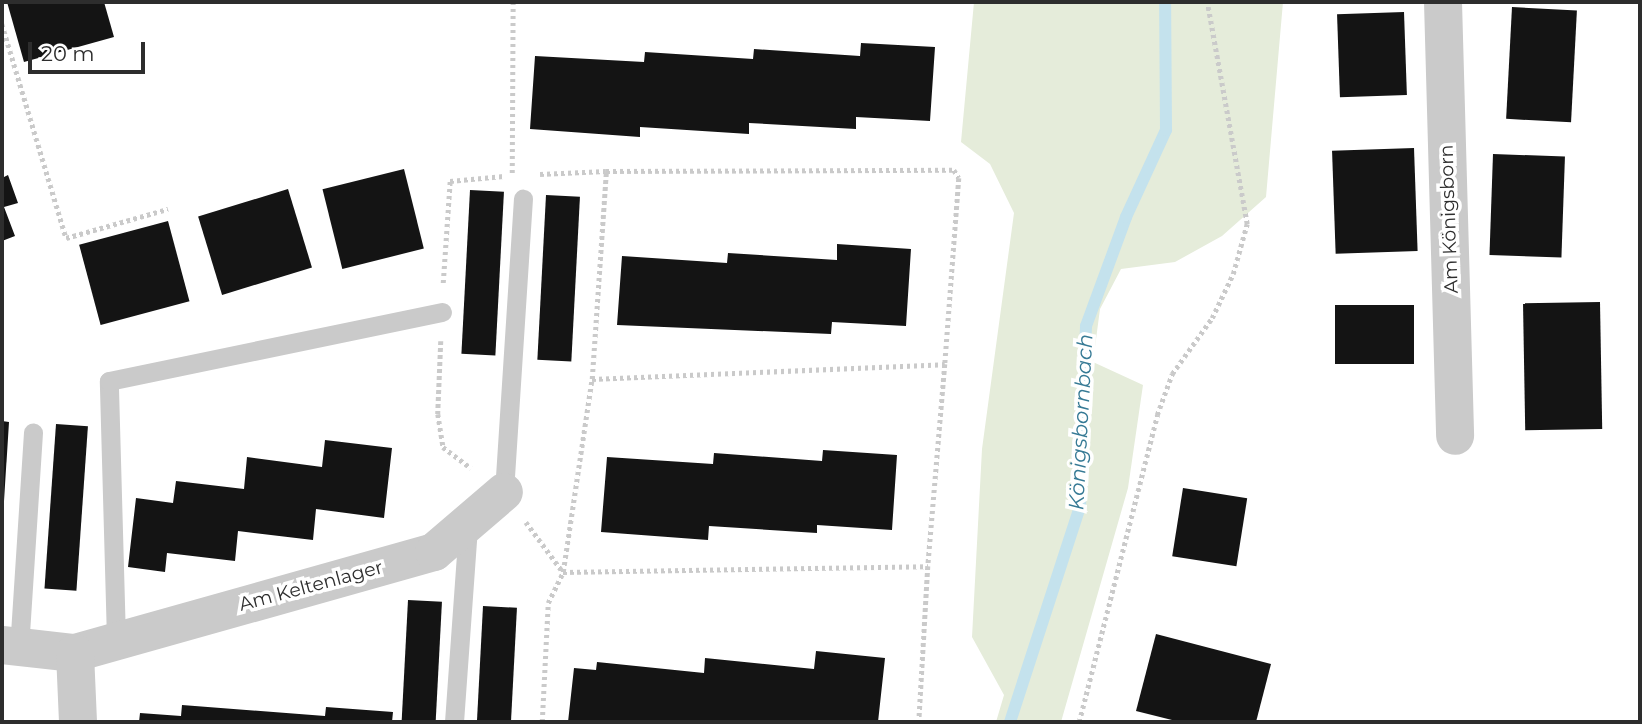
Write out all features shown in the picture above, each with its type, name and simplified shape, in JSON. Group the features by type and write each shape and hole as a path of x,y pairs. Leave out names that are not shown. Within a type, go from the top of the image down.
{"street":[{"name":"Am Königsborn","path":"1443,2 1455,436"},
{"name":"Am Keltenlager","path":"10,647 75,653 116,639 435,552 504,492"},
{"path":"75,653 78,722"}],"lane":[{"path":"504,492 523,200"},
{"path":"116,639 109,381 442,313"},
{"path":"10,647 33,432"},
{"path":"454,722 468,524"}],"path":[{"path":"513,2 512,175 523,200"},
{"path":"1079,722 1157,415 1172,374 1212,318 1233,274 1247,224 1207,2"},
{"path":"2,24 66,238 168,209"},
{"path":"512,175 606,171 954,170 959,178 928,566 919,722"},
{"path":"542,722 548,603 563,572 592,379 606,171"},
{"path":"592,379 944,364"},
{"path":"504,492 563,572"},
{"path":"563,572 928,566"}],"green space":[{"path":"974,2 1283,2 1266,197 1222,236 1175,262 1121,269 1100,309 1093,362 1143,385 1128,488 1061,722 996,722 1004,695 972,637 982,449 1014,213 990,164 961,142"}],"building":[{"path":"7,2 104,2 114,37 24,62"},
{"path":"1512,7 1577,10 1571,122 1506,119"},
{"path":"1404,12 1407,95 1340,97 1337,14"},
{"path":"861,43 935,47 930,121 856,117 856,129 749,123 749,134 640,127 640,137 530,129 535,56 644,62 645,52 753,59 754,49 860,56"},
{"path":"1414,148 1418,251 1336,254 1332,151"},
{"path":"1493,154 1565,157 1561,257 1489,255"},
{"path":"404,169 424,249 342,269 322,189"},
{"path":"8,175 18,203 4,207 15,236 2,241 2,178"},
{"path":"288,189 312,267 222,295 198,216"},
{"path":"470,190 504,192 495,356 461,354"},
{"path":"546,195 580,197 571,362 537,360"},
{"path":"168,221 189,301 101,325 79,245"},
{"path":"837,244 911,249 906,326 832,322 831,334 617,325 622,256 727,263 728,253 837,260"},
{"path":"1600,302 1602,429 1525,430 1523,303"},
{"path":"1335,305 1414,305 1414,364 1335,364"},
{"path":"2,421 9,422 4,501 2,501"},
{"path":"56,424 88,426 76,591 44,589"},
{"path":"325,440 392,448 384,518 316,509 313,540 238,531 235,561 167,553 165,572 128,567 136,498 173,503 176,481 244,489 247,457 322,467"},
{"path":"823,450 897,455 892,530 817,525 817,533 709,526 708,540 601,532 607,457 713,464 714,453 822,461"},
{"path":"1183,488 1247,498 1236,566 1172,556"},
{"path":"408,600 442,602 436,722 402,722"},
{"path":"483,606 517,608 511,722 477,722"},
{"path":"1156,634 1271,664 1256,722 1180,722 1136,711"},
{"path":"816,651 885,658 878,722 568,722 574,668 596,670 597,662 704,673 705,658 814,669"},
{"path":"182,705 325,716 326,707 393,712 392,722 139,722 140,713 181,716"}],"waterway":[{"name":"Königsbornbach","path":"1010,722 1080,507 1086,326 1126,217 1166,130 1165,2"}]}
